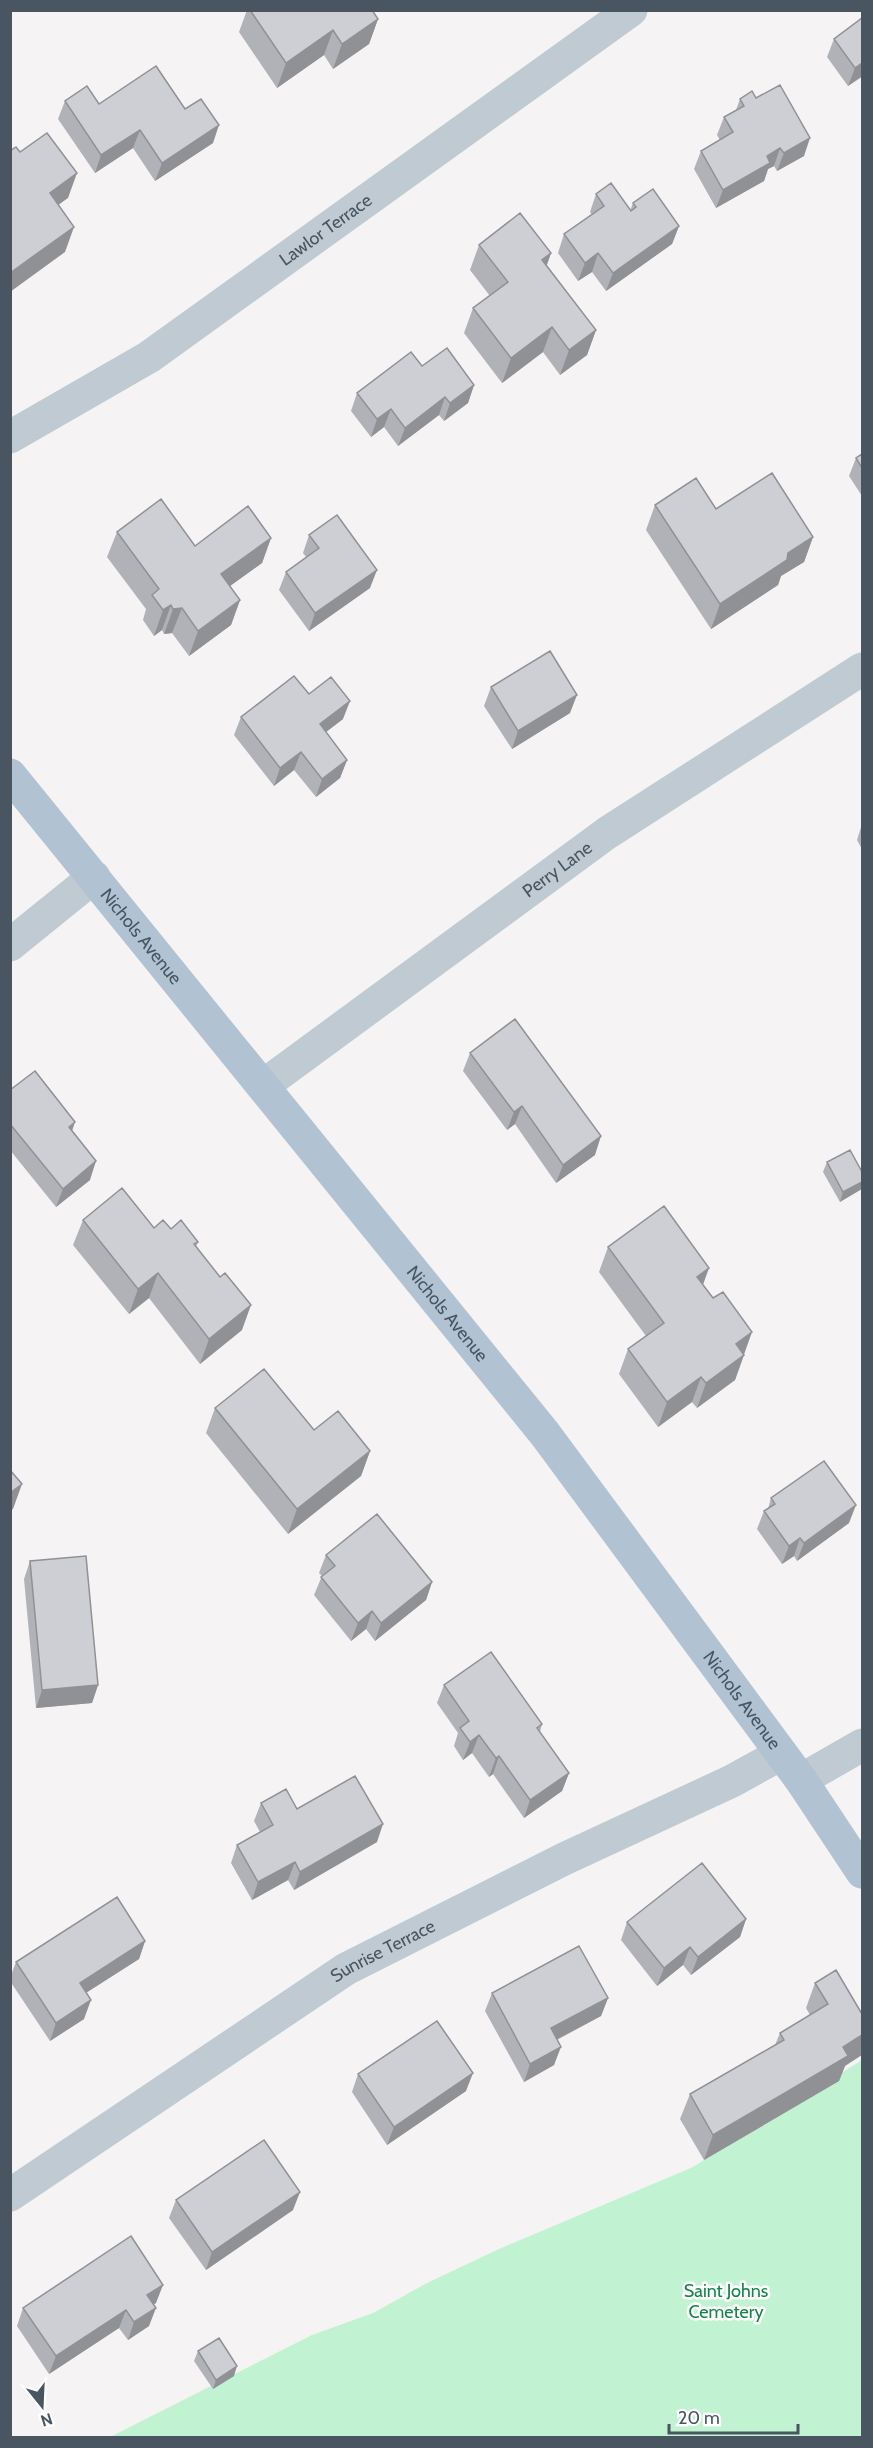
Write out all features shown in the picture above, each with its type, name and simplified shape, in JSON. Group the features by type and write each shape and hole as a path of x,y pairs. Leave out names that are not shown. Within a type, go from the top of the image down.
{"main road":[{"name":"Nichols Avenue","path":"10,775 264,1085 545,1434 801,1780 862,1872"}],"street":[{"name":"Lawlor Terrace","path":"10,436 149,357 631,10"},
{"name":"Perry Lane","path":"264,1085 607,833 862,669"},
{"path":"10,945 94,877"},
{"path":"801,1780 862,1745"},
{"name":"Sunrise Terrace","path":"10,2195 346,1969 564,1859 732,1781 781,1754"}],"green space":[{"name":"Saint Johns Cemetery","path":"862,2060 862,2437 108,2438 312,2335 373,2313 427,2283 499,2249 693,2167"}],"building":[{"path":"250,10 372,10 378,19 342,44 333,30 286,63"},
{"path":"862,18 862,63 855,68 834,39"},
{"path":"156,66 185,109 201,99 219,125 162,163 140,130 101,155 65,101 87,86 99,104"},
{"path":"780,85 810,138 784,153 780,148 767,156 770,163 723,190 701,151 733,132 724,117 744,106 740,99 752,91 756,98"},
{"path":"47,133 77,173 50,193 74,227 10,273 10,151 16,147 20,152"},
{"path":"611,183 631,211 636,207 633,203 653,189 679,226 613,273 598,253 585,263 564,234 604,206 596,194"},
{"path":"520,213 551,253 542,260 596,330 569,350 552,327 511,358 473,308 508,282 479,245"},
{"path":"447,348 474,385 450,403 445,397 405,428 391,409 377,419 357,393 411,352 422,366"},
{"path":"862,454 862,468 856,458"},
{"path":"772,473 813,537 788,553 787,560 720,604 655,505 696,478 716,509"},
{"path":"161,499 195,546 248,506 271,538 221,574 240,600 198,631 182,608 173,609 171,605 163,610 152,595 159,589 117,532"},
{"path":"337,515 377,570 315,613 286,572 319,548 309,535"},
{"path":"550,651 577,695 518,731 491,687"},
{"path":"294,676 309,694 331,677 350,701 320,724 347,760 322,779 301,752 280,768 241,717"},
{"path":"515,1019 601,1136 563,1165 522,1106 514,1112 470,1053"},
{"path":"35,1071 75,1122 69,1127 96,1161 63,1189 10,1124 10,1090"},
{"path":"850,1150 862,1172 862,1182 843,1192 827,1162"},
{"path":"122,1188 154,1228 163,1220 171,1229 181,1220 198,1242 194,1244 220,1277 225,1273 251,1305 209,1339 158,1273 138,1289 83,1220"},
{"path":"664,1206 709,1268 697,1277 713,1298 723,1292 752,1332 736,1344 744,1355 706,1383 701,1377 667,1402 628,1349 664,1323 608,1247"},
{"path":"264,1369 314,1430 338,1411 370,1451 297,1509 215,1408"},
{"path":"824,1461 856,1505 804,1543 800,1538 789,1546 764,1511 775,1504 771,1498"},
{"path":"10,1470 22,1484 10,1493"},
{"path":"377,1514 432,1582 381,1623 372,1611 358,1623 321,1577 335,1566 326,1555"},
{"path":"86,1556 98,1685 42,1690 30,1561"},
{"path":"491,1652 542,1724 537,1728 569,1773 530,1800 499,1756 496,1758 479,1735 470,1742 460,1728 469,1721 444,1685"},
{"path":"355,1776 383,1824 300,1872 295,1862 258,1882 237,1845 273,1825 261,1803 286,1789 297,1809"},
{"path":"702,1863 746,1919 698,1957 690,1947 664,1968 627,1922"},
{"path":"117,1897 145,1941 80,1983 91,2000 56,2023 16,1962"},
{"path":"579,1946 608,1998 551,2028 561,2047 530,2064 492,1993"},
{"path":"836,1970 862,2014 862,2035 843,2047 848,2056 713,2135 690,2094 784,2040 780,2033 828,2004 815,1983"},
{"path":"437,2021 473,2073 394,2127 358,2074"},
{"path":"264,2140 300,2192 212,2252 176,2200"},
{"path":"131,2236 163,2285 147,2295 156,2308 134,2322 126,2310 56,2356 23,2308"},
{"path":"219,2338 237,2366 216,2380 198,2351"}]}
